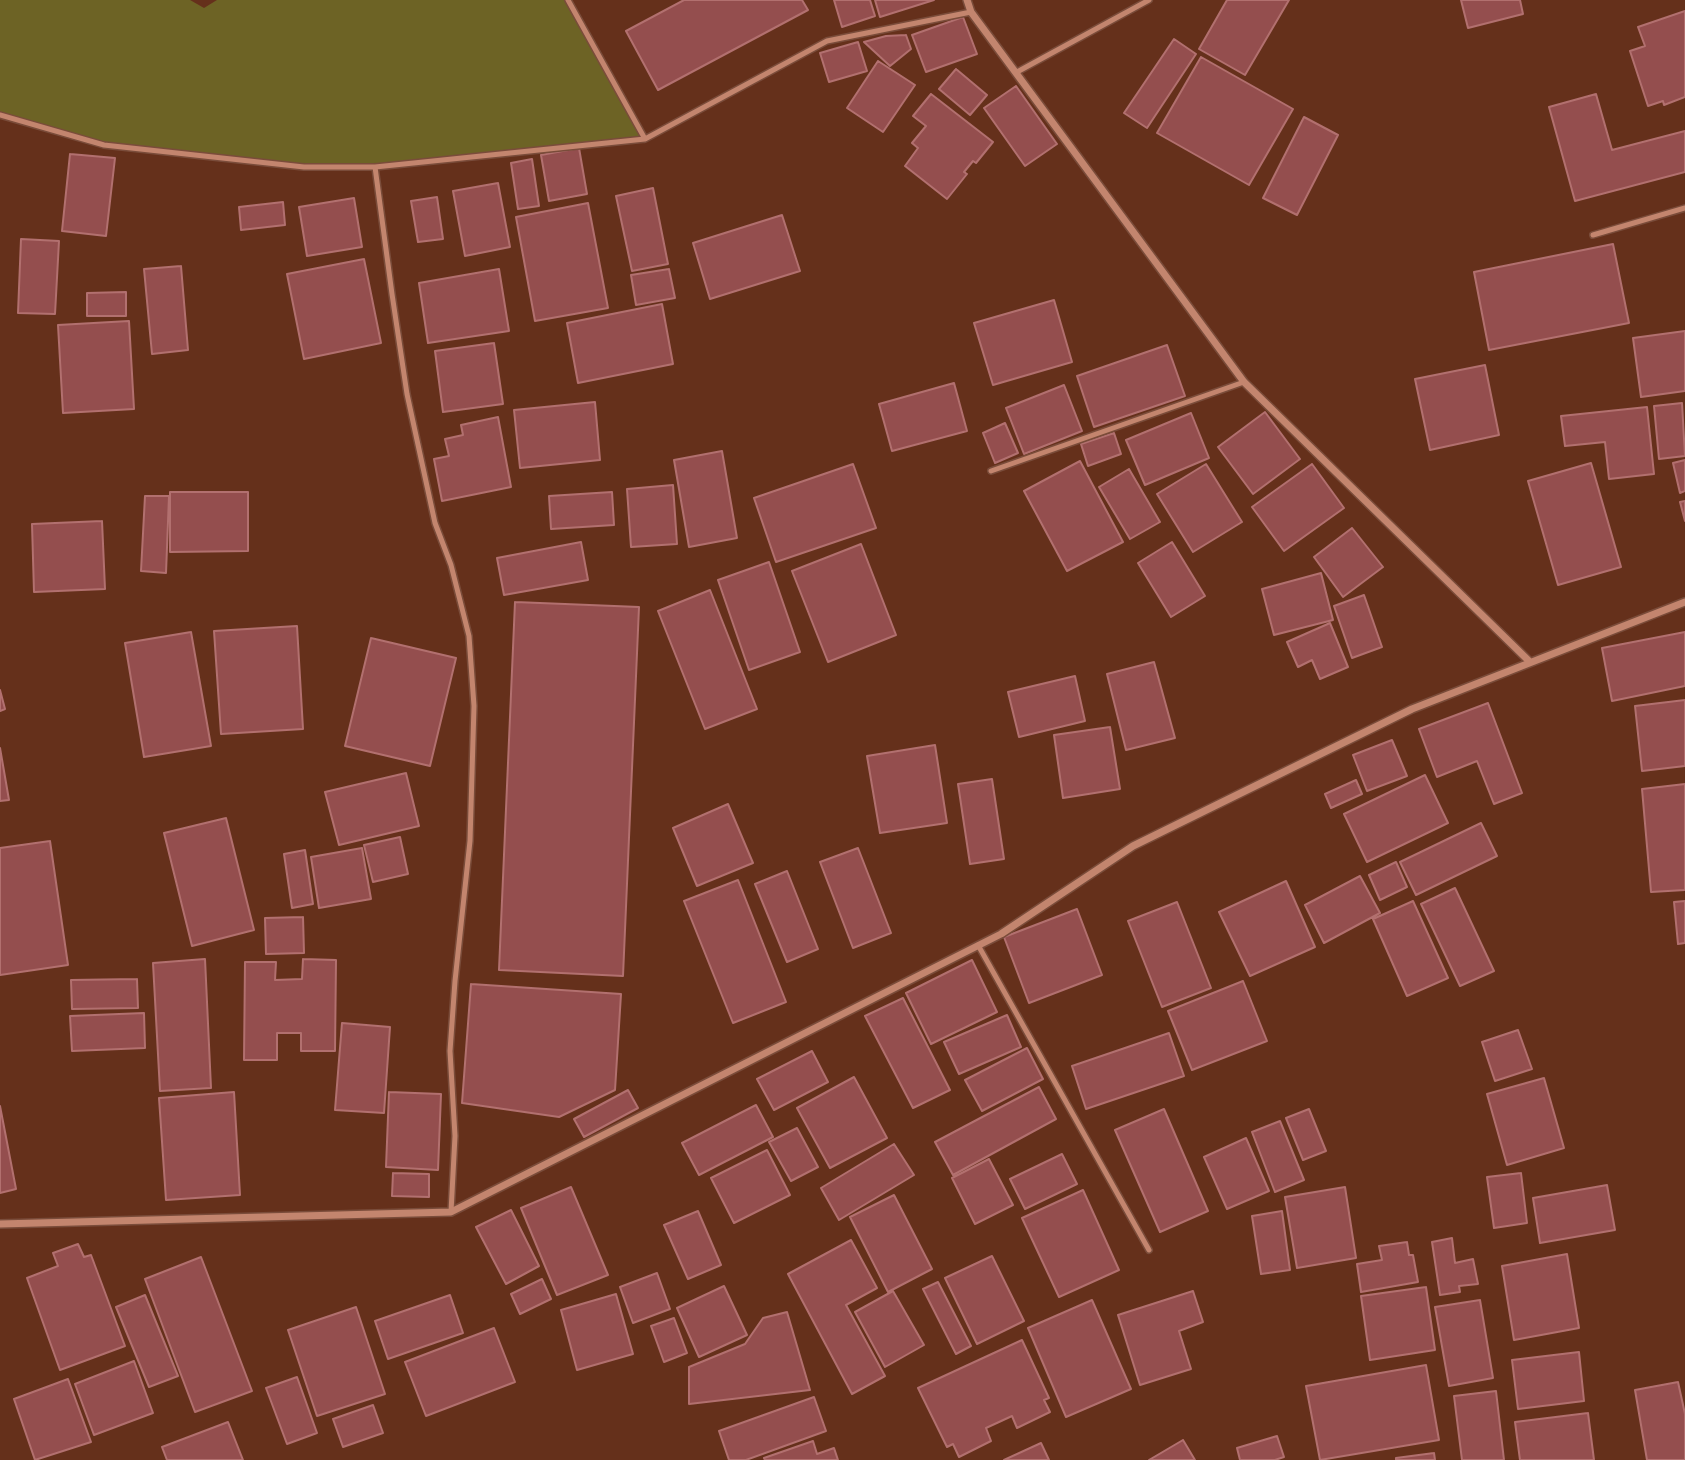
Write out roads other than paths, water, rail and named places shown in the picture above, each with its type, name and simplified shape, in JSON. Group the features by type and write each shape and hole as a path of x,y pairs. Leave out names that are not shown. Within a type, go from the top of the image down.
{"street":[{"path":"967,0 971,12 1244,382 1530,662"},
{"path":"0,1224 451,1212 1001,934 1133,846 1412,709 1685,602"}],"lane":[{"path":"568,0 645,139"},
{"path":"1017,72 1149,0"},
{"path":"0,115 104,145 304,167 376,167 645,139 827,41 971,12"},
{"path":"376,167 391,294 407,394 435,523 451,565 469,636 471,659 474,706 470,841 450,1051 455,1136 451,1212"},
{"path":"1593,235 1685,208"},
{"path":"991,471 1244,382"},
{"path":"978,945 1149,1251"}]}
